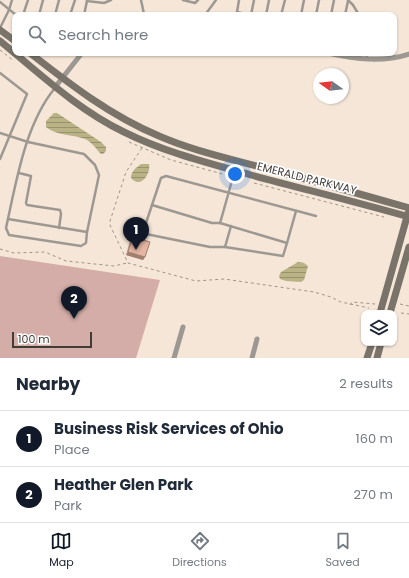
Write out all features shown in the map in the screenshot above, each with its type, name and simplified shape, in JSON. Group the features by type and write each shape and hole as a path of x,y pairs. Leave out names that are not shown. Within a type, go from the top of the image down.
{"main road":[{"path":"0,29 12,39"},
{"name":"EMERALD PARKWAY","path":"0,41 12,51"},
{"name":"EMERALD PARKWAY","path":"19,56 88,110 124,132 172,153 234,171 409,213"},
{"name":"EMERALD PARKWAY","path":"34,56 62,79 114,114 149,132 176,143 237,160 409,213"},
{"path":"381,310 409,213"},
{"path":"391,310 409,247"},
{"path":"367,358 371,346"},
{"path":"377,358 381,346"}],"street":[{"path":"342,56 367,60 383,60 409,54"},
{"path":"56,86 80,56"},
{"path":"174,358 183,327"},
{"path":"252,358 257,339"}],"lane":[{"path":"0,29 12,0"},
{"path":"24,12 28,0"},
{"path":"40,12 43,0"},
{"path":"55,12 59,0"},
{"path":"71,12 75,0"},
{"path":"85,12 88,1 104,3 111,0"},
{"path":"141,0 144,12"},
{"path":"182,0 195,3 198,0"},
{"path":"207,12 216,0"},
{"path":"237,12 239,0"},
{"path":"251,12 254,0"},
{"path":"267,12 270,0"},
{"path":"283,12 285,0"},
{"path":"301,12 304,0"},
{"path":"317,12 319,0"},
{"path":"332,12 334,0"},
{"path":"346,12 348,0"},
{"path":"348,0 357,12"},
{"path":"0,2 12,12"},
{"path":"0,72 27,94 0,159"},
{"path":"0,134 28,142 84,154 95,165 99,175 87,232 86,244 81,246 9,235 6,228 19,172 28,142 41,108 56,86"},
{"path":"220,223 237,160"},
{"path":"19,172 31,176 26,203 27,205 60,210 61,214 59,228"},
{"path":"296,211 283,256 225,246 210,247 146,234 144,229 161,178 166,176 316,216"},
{"path":"152,205 287,243"},
{"path":"8,219 87,232"},
{"path":"225,246 231,226"}],"path":[{"path":"128,263 110,225 110,221 126,172 142,148"},
{"path":"0,249 14,253 44,252 66,261 114,266 128,263 196,281 224,279 314,292 331,296 350,305 369,308"},
{"path":"350,305 352,302 376,304"},
{"path":"399,304 409,306"},
{"path":"402,313 409,314"}],"shaded area":[{"path":"54,113 57,113 101,142 106,147 106,151 101,154 85,139 50,130 46,127 46,121"},
{"path":"141,164 149,164 147,176 141,181 134,181 131,178 132,173"},
{"path":"0,256 160,280 136,358 0,358"},
{"path":"298,262 304,263 308,266 304,280 301,282 280,279 279,276 281,272"}],"building":[{"path":"133,237 150,242 145,257 128,252"}],"place":[{"name":"Business Risk Services of Ohio","path":"136,250"},
{"name":"Heather Glen Park","path":"74,319"}]}
